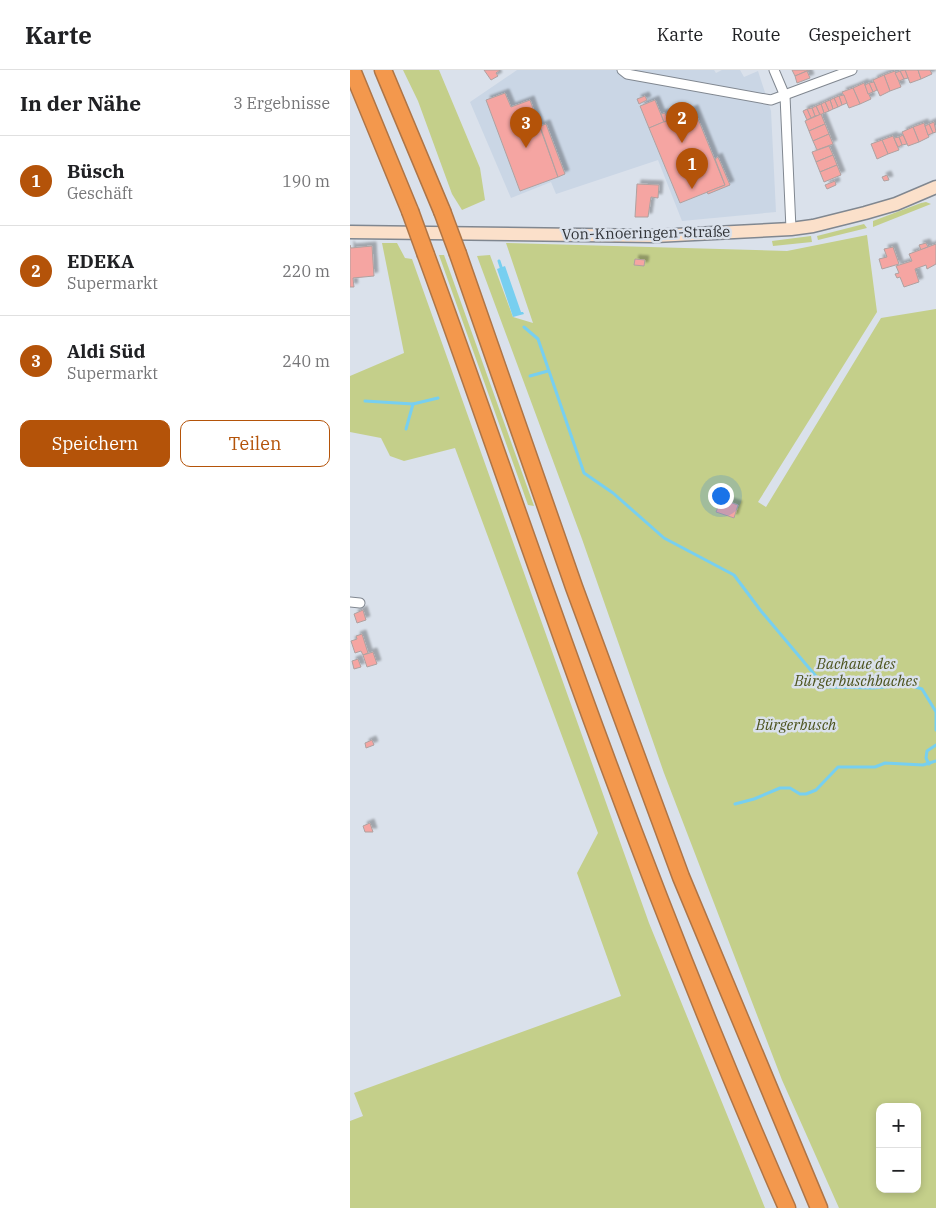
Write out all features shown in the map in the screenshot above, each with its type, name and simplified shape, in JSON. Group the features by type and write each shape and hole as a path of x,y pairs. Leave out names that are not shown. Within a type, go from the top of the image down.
{"highway":[{"path":"352,70 410,211 625,810 714,1035 787,1208"},
{"path":"383,70 458,254 574,587 668,842 738,1017 819,1208"}],"main road":[{"name":"Von-Knoeringen-Straße","path":"350,232 655,236 791,229 865,214 896,204 936,187"}],"street":[{"path":"622,70 627,74 771,100 852,70"},
{"path":"774,70 785,96 791,229"}],"shaded area":[{"path":"517,70 714,70 716,73 722,70 740,70 744,77 758,71 771,111 776,212 682,221 658,160 556,194 551,182 511,198 470,102"}],"green space":[{"path":"403,70 439,70 480,168 485,200 462,210 452,194 418,101"},
{"path":"926,202 931,204 873,227 873,221"},
{"path":"864,224 867,228 818,240 817,236"},
{"name":"Bürgerbusch","path":"867,235 877,312 758,502 766,507 881,318 936,309 936,1208 839,1208 782,1080 664,773 582,539 477,256 490,255 513,317 533,323 506,243 787,251"},
{"path":"811,236 812,242 773,246 772,241"},
{"path":"382,243 397,243 405,258 412,259 649,923 765,1208 350,1208 350,1121 363,1116 354,1093 621,996 577,873 598,833 455,448 404,461 390,456 381,438 350,432 350,376 404,353"},
{"path":"439,255 444,255 534,506 528,505"}],"water":[{"path":"505,266 521,312 524,314 513,317 497,269"}],"building":[{"path":"484,70 500,70 496,73 498,76 491,80"},
{"path":"792,70 809,70 795,76"},
{"path":"905,70 918,70 921,79 910,83"},
{"path":"905,70 908,78 904,79 900,71"},
{"path":"918,70 930,70 932,74 921,79"},
{"path":"807,71 810,78 797,83 795,76"},
{"path":"895,71 901,87 890,91 884,75"},
{"path":"900,71 904,79 899,81 895,73"},
{"path":"884,75 890,91 880,96 873,80"},
{"path":"874,82 877,90 873,92 869,83"},
{"path":"864,83 871,99 860,104 853,88"},
{"path":"869,83 873,92 868,94 865,85"},
{"path":"853,88 860,104 849,108 842,92"},
{"path":"505,93 511,107 530,100 558,177 520,191 486,100"},
{"path":"844,95 847,103 842,105 839,96"},
{"path":"645,96 647,100 639,104 637,99"},
{"path":"839,96 842,105 838,107 834,98"},
{"path":"834,98 838,107 833,109 830,100"},
{"path":"655,100 664,122 649,128 640,106"},
{"path":"830,100 833,109 829,111 825,102"},
{"path":"825,102 829,111 824,113 821,104"},
{"path":"821,104 824,113 820,115 816,106"},
{"path":"816,106 820,115 815,116 812,108"},
{"path":"812,108 815,116 811,118 807,109"},
{"path":"694,109 725,185 680,203 649,128"},
{"path":"807,109 811,118 807,120 803,111"},
{"path":"665,113 668,120 664,122 661,114"},
{"path":"821,114 825,124 809,131 805,121"},
{"path":"934,122 936,132 933,133 929,124"},
{"path":"924,123 929,137 919,142 913,127"},
{"path":"546,124 565,174 558,177 540,126"},
{"path":"825,124 829,134 813,141 809,131"},
{"path":"929,124 933,133 928,135 925,126"},
{"path":"913,127 919,142 908,146 902,132"},
{"path":"829,134 833,144 817,150 813,141"},
{"path":"903,135 907,144 902,145 899,137"},
{"path":"893,136 899,150 888,154 882,140"},
{"path":"899,137 902,145 898,147 894,138"},
{"path":"882,140 888,154 877,159 871,144"},
{"path":"829,146 833,155 816,162 812,152"},
{"path":"833,155 837,165 820,172 816,162"},
{"path":"718,157 730,185 708,194 707,192 725,185 715,159"},
{"path":"837,165 841,175 824,182 820,172"},
{"path":"887,175 889,180 884,181 882,177"},
{"path":"835,181 836,185 827,189 825,185"},
{"path":"637,184 659,185 658,198 651,197 648,217 635,217"},
{"path":"926,243 928,247 921,250 919,245"},
{"path":"936,244 936,264 927,269 926,265 915,269 919,282 904,287 900,277 897,278 895,274 899,273 896,266 912,261 909,254"},
{"path":"350,245 351,248 372,246 374,276 353,278 354,287 350,287"},
{"path":"893,247 899,264 882,269 879,259 887,257 884,249"},
{"path":"635,259 645,260 644,266 634,265"},
{"path":"721,499 738,505 734,518 716,512"},
{"path":"363,610 366,620 357,623 354,614"},
{"path":"362,634 368,653 363,655 361,651 355,653 351,641 357,639 356,636"},
{"path":"373,652 377,664 367,667 363,655"},
{"path":"358,659 361,667 354,669 352,661"},
{"path":"372,740 374,745 366,748 365,743"},
{"path":"370,823 373,832 365,832 363,826"}],"waterway":[{"path":"499,261 502,270"},
{"path":"524,327 538,339 584,473 613,493 664,538 734,575 761,611 825,687 873,688 909,685 922,689 936,712 936,730"},
{"path":"530,376 548,371"},
{"path":"365,401 413,404 438,398"},
{"path":"406,429 413,404"},
{"path":"929,764 926,758 927,751 936,745"},
{"path":"735,804 754,799 780,788 790,788 800,794 806,794 816,790 838,767 875,767 885,763 923,765 936,761"}],"place":[{"name":"EDEKA","path":"682,143"},
{"name":"Aldi Süd","path":"526,148"},
{"name":"Büsch","path":"692,189"}],"park label":[{"name":"Bachaue des Bürgerbuschbaches","path":"856,672"}]}
